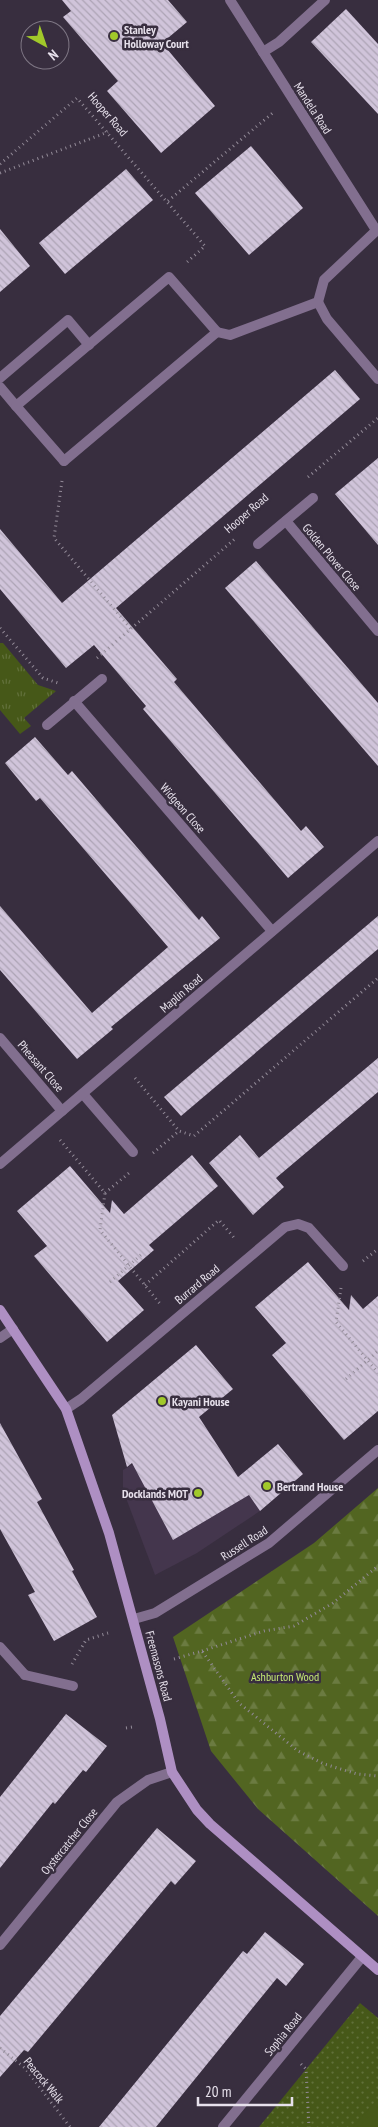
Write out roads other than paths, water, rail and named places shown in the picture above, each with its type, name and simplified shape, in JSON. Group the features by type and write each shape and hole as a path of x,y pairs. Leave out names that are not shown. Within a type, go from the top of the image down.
{"street":[{"name":"Mandela Road","path":"230,0 377,229"},
{"path":"263,52 279,42 324,0"},
{"path":"377,229 324,280 318,302 327,319 378,379"},
{"path":"16,406 170,277 217,332 230,335 318,302"},
{"path":"0,378 68,320 89,345"},
{"path":"0,387 64,461 217,332"},
{"name":"Golden Plover Close","path":"258,544 313,498"},
{"name":"Golden Plover Close","path":"286,521 378,631"},
{"path":"47,724 102,678"},
{"name":"Widgeon Close","path":"74,701 272,931"},
{"name":"Maplin Road","path":"0,1164 378,841"},
{"name":"Pheasant Close","path":"0,1038 62,1111"},
{"path":"82,1094 133,1152"},
{"name":"Burrard Road","path":"66,1409 94,1389 173,1320 285,1227 298,1224 309,1228 343,1266"},
{"name":"Freemasons Road","path":"0,1310 66,1409 109,1533 134,1619 172,1772 197,1810 210,1824 378,1970"},
{"path":"0,1338 13,1329"},
{"name":"Russell Road","path":"134,1619 155,1613 270,1544 378,1450"},
{"path":"0,1647 25,1675 73,1686"},
{"name":"Oystercatcher Close","path":"0,1944 117,1802 148,1780 172,1772"},
{"name":"Sophia Road","path":"222,2127 362,1957"}],"place":[{"name":"Stanley Holloway Court","path":"114,36"},
{"name":"Kayani House","path":"162,1401"},
{"name":"Bertrand House","path":"267,1486"},
{"name":"Docklands MOT","path":"198,1493"}],"park label":[{"name":"Ashburton Wood","path":"285,1676"}]}
